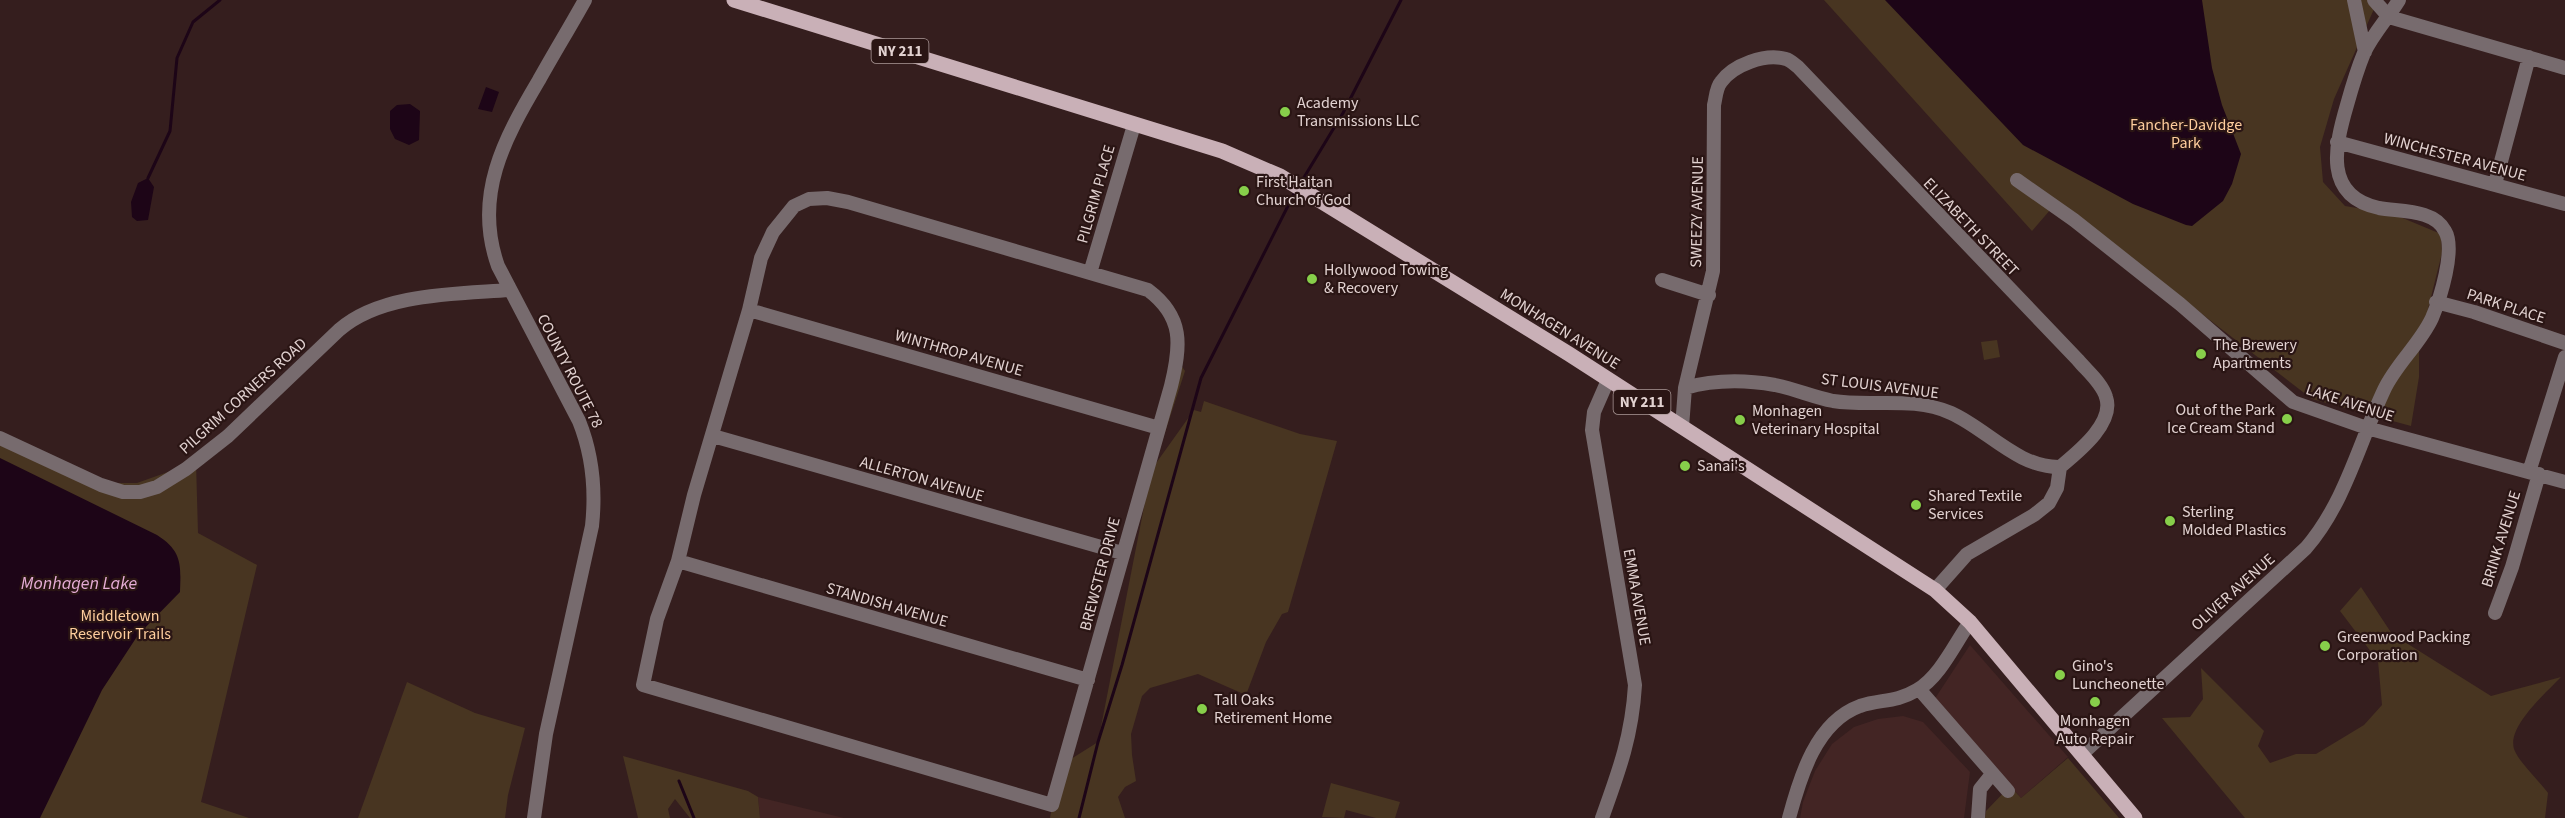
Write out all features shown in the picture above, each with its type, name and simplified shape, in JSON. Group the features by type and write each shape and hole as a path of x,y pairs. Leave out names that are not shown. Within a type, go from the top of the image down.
{"main road":[{"name":"MONHAGEN AVENUE","path":"734,0 1222,152 1280,176 1608,380 1935,590 1970,622 2083,753 2135,818"}],"street":[{"name":"COUNTY ROUTE 78","path":"534,818 546,734 592,526 595,494 589,447 579,421 509,290 492,249 488,224 492,182 499,153 514,122 585,0"},
{"path":"2354,0 2365,52"},
{"path":"2374,0 2389,17 2565,68"},
{"name":"OLIVER AVENUE","path":"2083,753 2307,548 2323,528 2336,505 2391,376 2432,318 2450,259 2449,240 2445,229 2436,219 2363,203 2344,188 2338,173 2337,142 2353,82 2365,52 2399,0"},
{"path":"2494,184 2529,57"},
{"name":"SWEEZY AVENUE","path":"1682,427 1684,388 1709,295 1713,271 1714,105 1717,89 1721,80 1738,68 1761,58 1787,59 1798,67"},
{"name":"ELIZABETH STREET","path":"1798,67 2078,360 2106,396 2107,415 2084,447 2060,467"},
{"name":"PILGRIM PLACE","path":"1090,273 1134,124"},
{"name":"WINCHESTER AVENUE","path":"2337,142 2565,204"},
{"name":"LAKE AVENUE","path":"2017,180 2074,220 2180,304 2293,402 2367,428 2565,482"},
{"name":"BREWSTER DRIVE","path":"826,198 848,202 1090,273 1148,290 1162,301 1175,322 1177,361 1052,805 643,685 657,619 678,561 694,495 749,310 761,258 773,232 794,206 809,199 826,198"},
{"path":"1662,280 1709,295"},
{"name":"PILGRIM CORNERS ROAD","path":"0,438 101,485 123,492 140,492 156,487 186,469 228,436 339,330 358,316 407,300 509,290"},
{"name":"PARK PLACE","path":"2436,302 2474,312 2565,343"},
{"name":"WINTHROP AVENUE","path":"749,310 1159,428"},
{"name":"BRINK AVENUE","path":"2495,613 2512,567 2565,357"},
{"name":"EMMA AVENUE","path":"1602,818 1624,756 1633,719 1635,685 1592,430 1594,412 1608,380"},
{"name":"ST LOUIS AVENUE","path":"1684,388 1710,381 1774,385 1833,401 1931,406 1952,413 2009,450 2047,467 2060,467"},
{"name":"ALLERTON AVENUE","path":"713,435 1122,554"},
{"path":"1935,590 1967,554 2034,515 2049,503 2058,489 2060,467"},
{"name":"STANDISH AVENUE","path":"678,561 1088,680"},
{"path":"1789,818 1808,762 1825,734 1841,717 1864,705 1896,701 1919,689 1940,667 1970,622"},
{"path":"1919,689 2008,791"},
{"path":"1978,818 1980,789 1992,774"}],"shaded area":[{"path":"1970,645 2068,757 2021,798 1934,700"},
{"path":"1903,716 1923,722 1970,772 1964,818 1800,818 1803,802 1815,771 1832,744 1854,727 1878,719"},
{"path":"758,797 844,818 760,818"}],"green space":[{"name":"Fancher-Davidge Park","path":"1824,0 2378,0 2334,99 2320,147 2323,182 2345,206 2393,214 2441,234 2442,253 2419,345 2419,377 2411,426 2312,399 2057,202 2032,231"},
{"path":"1997,340 2000,357 1984,360 1981,342"},
{"path":"1181,365 1185,371 1154,466 1194,410 1201,412 1204,401 1300,434 1337,441 1288,612 1282,614 1266,642 1246,695 1198,674 1150,688 1142,696 1131,734 1136,781 1125,787 1118,797 1125,818 1050,818 1061,758","holes":["1145,502 1098,742 1071,759"]},
{"name":"Middletown Reservoir Trails","path":"0,439 108,483 137,483 196,462 198,533 257,565 201,802 249,818 0,818"},
{"path":"2361,587 2392,634 2491,696 2561,677 2522,720 2513,740 2516,754 2548,793 2545,818 2245,818 2162,718 2190,717 2203,699 2201,668 2264,731 2258,746 2270,763 2296,754 2316,754 2364,725 2382,705 2378,661 2340,611"},
{"path":"407,682 475,713 525,728 508,795 505,818 358,818"},
{"path":"623,756 748,791 758,797 760,818 690,818 675,799 668,809 670,818 638,818"},
{"path":"2068,758 2119,818 1985,818 1986,811 2010,786 2021,798"},
{"path":"1331,783 1400,802 1395,818 1376,818 1346,810 1344,818 1322,817"}],"water":[{"path":"1885,0 2202,0 2212,68 2222,105 2241,154 2232,184 2223,201 2192,226 2186,225 2133,204 2023,145"},
{"path":"486,87 499,92 492,112 478,109"},
{"path":"410,104 420,111 419,140 409,145 395,139 390,129 390,111 397,105"},
{"path":"148,178 154,187 148,220 137,221 132,217 131,202 138,183"},
{"name":"Monhagen Lake","path":"0,458 157,535 176,553 180,566 180,592 138,635 102,690 40,818 0,818"}],"waterway":[{"path":"148,178 170,131 177,58 193,22 220,0"},
{"path":"1303,179 1343,113 1401,0"},
{"path":"1079,818 1098,742 1122,665 1201,378 1294,194"},
{"path":"679,781 694,818"}],"place":[{"name":"Academy Transmissions LLC","path":"1285,112"},
{"name":"First Haitan Church of God","path":"1244,191"},
{"name":"Hollywood Towing & Recovery","path":"1312,279"},
{"name":"The Brewery Apartments","path":"2201,354"},
{"name":"Out of the Park Ice Cream Stand","path":"2287,419"},
{"name":"Monhagen Veterinary Hospital","path":"1740,420"},
{"name":"Sanai's","path":"1685,466"},
{"name":"Shared Textile Services","path":"1916,505"},
{"name":"Sterling Molded Plastics","path":"2170,521"},
{"name":"Greenwood Packing Corporation","path":"2325,646"},
{"name":"Gino's Luncheonette","path":"2060,675"},
{"name":"Monhagen Auto Repair","path":"2095,702"},
{"name":"Tall Oaks Retirement Home","path":"1202,709"}]}
